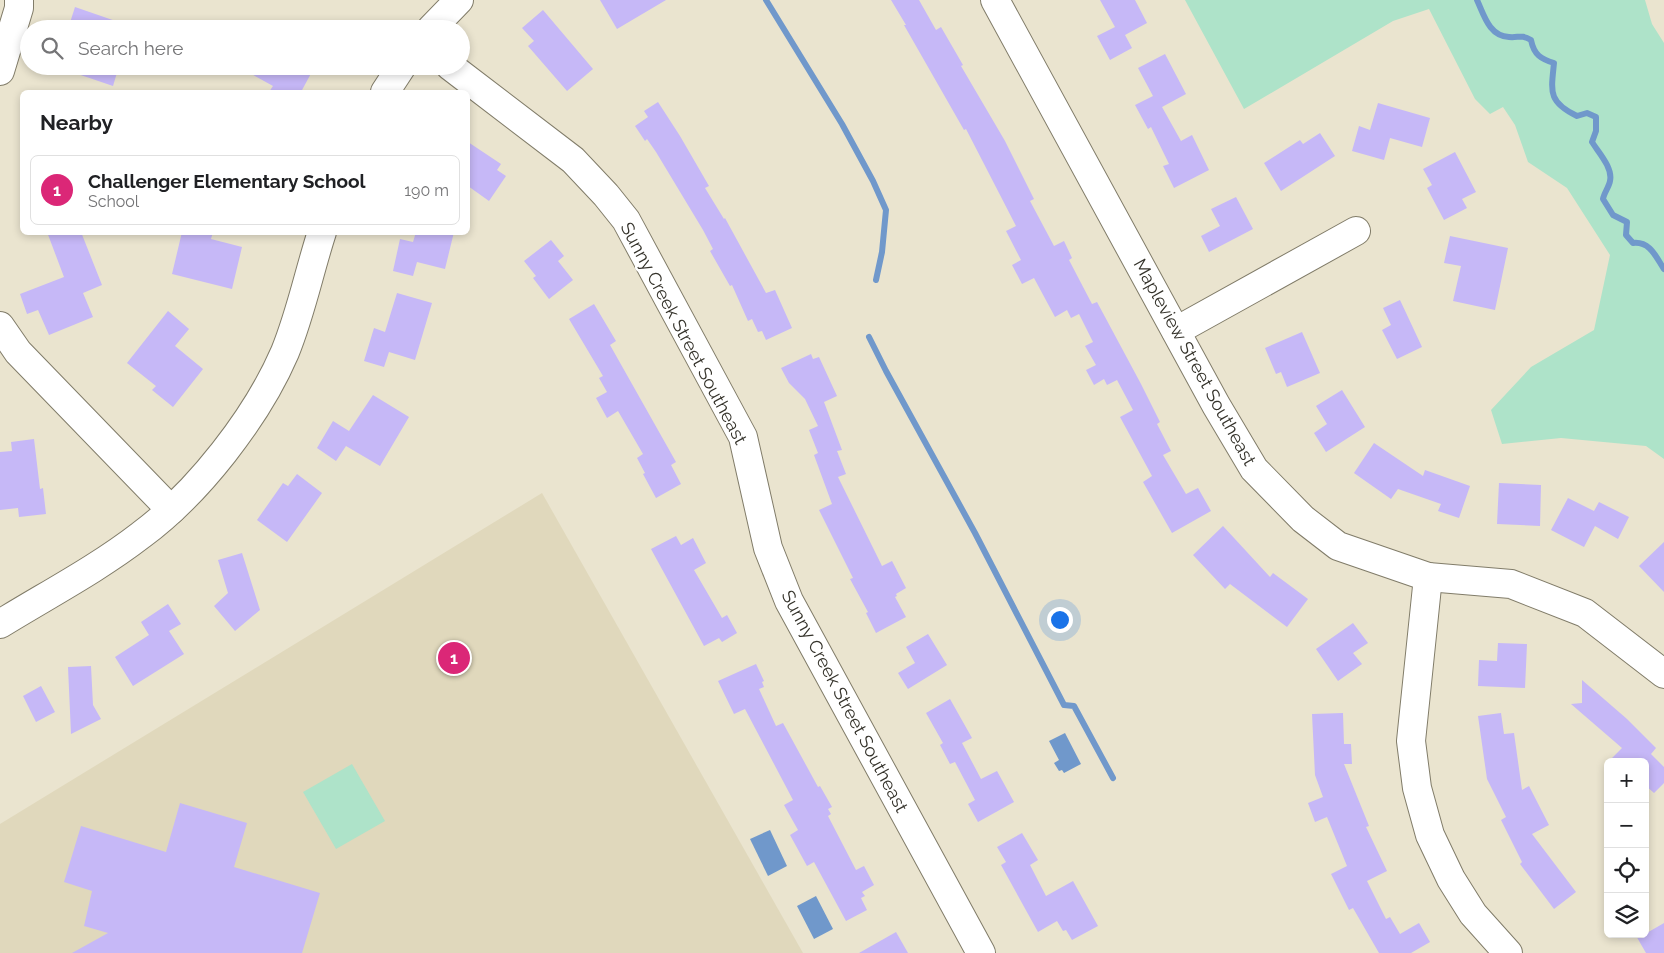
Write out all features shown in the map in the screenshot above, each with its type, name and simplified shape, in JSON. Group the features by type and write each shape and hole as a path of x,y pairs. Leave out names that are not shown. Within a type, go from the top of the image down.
{"street":[{"path":"0,71 19,8 19,0"},
{"path":"440,20 459,0"},
{"name":"Mapleview Street Southeast","path":"995,0 1216,405 1254,469 1303,520 1338,546 1428,576 1512,584 1585,613 1664,674"},
{"path":"386,90 396,75"},
{"name":"Sunny Creek Street Southeast","path":"462,75 573,160 606,195 626,220 743,437 768,548 789,601 981,953"},
{"path":"1176,331 1356,231"},
{"path":"0,624 142,535 171,510 217,460 261,397 284,354 295,326 321,235"},
{"path":"0,326 24,359 171,510"},
{"path":"1428,576 1411,741 1417,788 1430,835 1450,879 1473,914 1508,953"}],"shaded area":[{"path":"542,493 803,953 0,953 0,824"}],"green space":[{"path":"1185,0 1645,0 1652,24 1664,43 1664,459 1646,446 1561,438 1502,444 1491,410 1531,367 1594,330 1610,255 1567,188 1528,162 1515,125 1503,107 1490,114 1475,99 1429,9 1393,21 1244,109"},
{"path":"352,764 385,821 336,849 303,792"}],"water":[{"path":"1065,733 1081,764 1064,773 1062,770 1059,771 1054,763 1059,760 1049,741"},
{"path":"770,830 787,866 768,876 750,839"},
{"path":"816,896 833,929 814,939 797,906"}],"building":[{"path":"600,0 666,0 617,29"},
{"path":"891,0 919,0 936,30 941,27 963,65 961,66 1005,141 1034,199 1030,201 1054,246 1064,241 1072,258 1069,260 1092,304 1097,302 1141,384 1160,422 1157,424 1171,451 1163,455 1186,494 1198,488 1211,511 1172,533 1143,482 1152,476 1120,417 1133,410 1117,380 1107,385 1104,379 1094,385 1086,370 1096,365 1085,346 1093,342 1079,314 1071,318 1067,310 1055,317 1034,278 1022,284 1012,265 1021,260 1006,231 1016,226 966,129 964,130"},
{"path":"1100,0 1135,0 1147,23 1125,35 1132,48 1110,60 1097,36 1115,27"},
{"path":"75,7 113,20 71,20"},
{"path":"543,10 593,69 567,91 528,46 534,41 522,28"},
{"path":"1165,54 1186,94 1162,107 1181,141 1192,135 1209,170 1174,188 1163,166 1169,164 1151,127 1148,129 1135,105 1153,96 1138,68"},
{"path":"81,75 116,75 113,86"},
{"path":"253,75 310,75 302,90 270,90 273,86"},
{"path":"658,102 709,186 705,188 725,218 766,293 775,290 792,328 766,340 762,331 758,332 752,319 748,321 732,285 730,286 710,251 713,249 703,230 656,152 647,139 645,141 635,126 648,117 644,111"},
{"path":"1378,103 1430,118 1422,147 1390,138 1384,160 1352,151 1359,126 1370,130"},
{"path":"1320,133 1335,156 1281,191 1264,163 1300,140 1303,144"},
{"path":"470,143 501,164 497,170 506,176 489,201 470,187"},
{"path":"1455,152 1476,192 1462,199 1467,208 1444,220 1427,188 1432,185 1423,169"},
{"path":"1236,197 1253,229 1209,252 1201,236 1220,226 1211,209"},
{"path":"48,235 82,235 102,285 83,293 93,317 49,335 38,310 27,314 20,294 64,277"},
{"path":"181,235 212,235 211,239 242,247 232,289 172,274"},
{"path":"415,235 453,235 445,269 417,262 413,276 393,271 400,239 413,242"},
{"path":"1450,236 1508,248 1495,310 1453,301 1461,266 1444,263"},
{"path":"551,240 564,256 558,261 573,280 549,299 533,278 536,276 524,261"},
{"path":"397,293 432,303 415,360 389,352 384,367 364,361 374,328 385,332"},
{"path":"1400,300 1422,347 1397,359 1382,330 1391,325 1383,308"},
{"path":"594,304 616,341 610,345 676,462 671,465 681,484 656,498 637,458 643,454 618,411 607,418 596,398 607,392 599,378 603,376 569,319"},
{"path":"168,311 189,329 175,346 203,369 173,407 152,390 156,386 127,363"},
{"path":"1302,332 1320,373 1287,387 1281,372 1276,374 1265,348"},
{"path":"811,354 813,359 819,357 837,396 824,402 842,450 837,451 846,474 838,477 882,566 892,561 906,588 896,594 897,596 895,597 906,617 876,633 866,613 868,612 850,579 853,578 819,510 832,504 814,455 818,453 809,430 818,426 805,399 789,383 781,368"},
{"path":"1342,390 1365,427 1326,452 1314,433 1327,424 1316,406"},
{"path":"373,395 409,417 380,466 346,446 336,461 317,448 333,421 349,431"},
{"path":"34,439 40,489 43,488 46,514 19,517 18,508 0,510 0,452 12,451 11,442"},
{"path":"1374,443 1423,476 1425,470 1470,486 1459,518 1438,511 1441,504 1398,489 1391,499 1354,473"},
{"path":"297,474 322,493 287,542 257,520 283,483 288,486"},
{"path":"1499,483 1541,485 1540,526 1497,524"},
{"path":"1568,498 1594,511 1599,502 1629,517 1618,539 1595,526 1584,547 1551,530"},
{"path":"1223,526 1270,577 1273,573 1308,599 1287,627 1230,584 1225,589 1193,555"},
{"path":"676,536 681,545 693,538 706,563 694,570 722,618 727,615 737,633 722,642 719,638 704,646 651,549"},
{"path":"1664,542 1664,592 1639,566"},
{"path":"242,553 260,610 235,631 214,606 228,593 218,560"},
{"path":"168,604 181,624 169,631 184,654 133,686 115,657 149,635 141,622"},
{"path":"1353,623 1368,643 1353,653 1362,664 1338,681 1316,649"},
{"path":"928,634 947,665 908,689 898,673 915,663 906,647"},
{"path":"1498,643 1527,644 1525,688 1478,686 1479,660 1497,661"},
{"path":"756,664 764,681 762,682 764,687 759,689 776,726 783,723 818,787 820,786 832,807 828,809 831,814 828,816 856,870 864,866 874,885 862,892 865,896 861,898 867,910 846,921 814,862 807,866 790,835 798,830 784,805 793,800 745,709 734,714 718,681"},
{"path":"91,666 93,705 101,719 71,734 68,667"},
{"path":"1582,680 1627,719 1656,748 1651,754 1664,767 1664,783 1654,793 1649,789 1649,758 1612,758 1622,748 1571,704 1582,703"},
{"path":"41,686 55,712 36,722 23,696"},
{"path":"950,699 972,738 962,743 981,779 997,771 1014,802 978,822 968,804 975,800 955,762 950,764 940,745 943,743 926,713"},
{"path":"1343,713 1344,744 1351,744 1352,764 1344,764 1369,826 1366,827 1387,871 1367,881 1386,919 1390,917 1400,934 1419,923 1430,942 1411,953 1379,953 1353,908 1349,910 1331,874 1347,866 1327,817 1315,822 1308,803 1323,797 1315,775 1312,714"},
{"path":"1501,713 1504,734 1514,733 1522,790 1529,786 1549,825 1532,834 1576,892 1554,909 1520,864 1522,862 1501,820 1506,817 1487,779 1478,716"},
{"path":"180,803 247,823 234,867 320,893 302,953 72,953 108,933 84,926 92,891 64,882 81,826 166,852"},
{"path":"1022,833 1038,860 1030,865 1046,896 1073,881 1098,926 1072,940 1057,921 1038,932 1001,865 1006,862 997,847"},
{"path":"1664,923 1664,953 1646,953 1637,938 1649,938 1649,932"},
{"path":"896,932 908,953 859,953"}],"waterway":[{"path":"766,0 842,124 873,181 886,210 882,252 876,280"},
{"path":"1477,0 1492,29 1502,36 1528,38 1531,40 1539,56 1554,63 1552,89 1556,101 1561,106 1577,116 1587,113 1596,117 1596,131 1592,142 1605,161 1610,176 1603,199 1613,215 1627,222 1626,235 1633,243 1639,243 1648,247 1664,269"},
{"path":"869,337 975,533 1064,705 1074,706 1113,778"}],"place":[{"name":"Challenger Elementary School","path":"454,658"}]}
